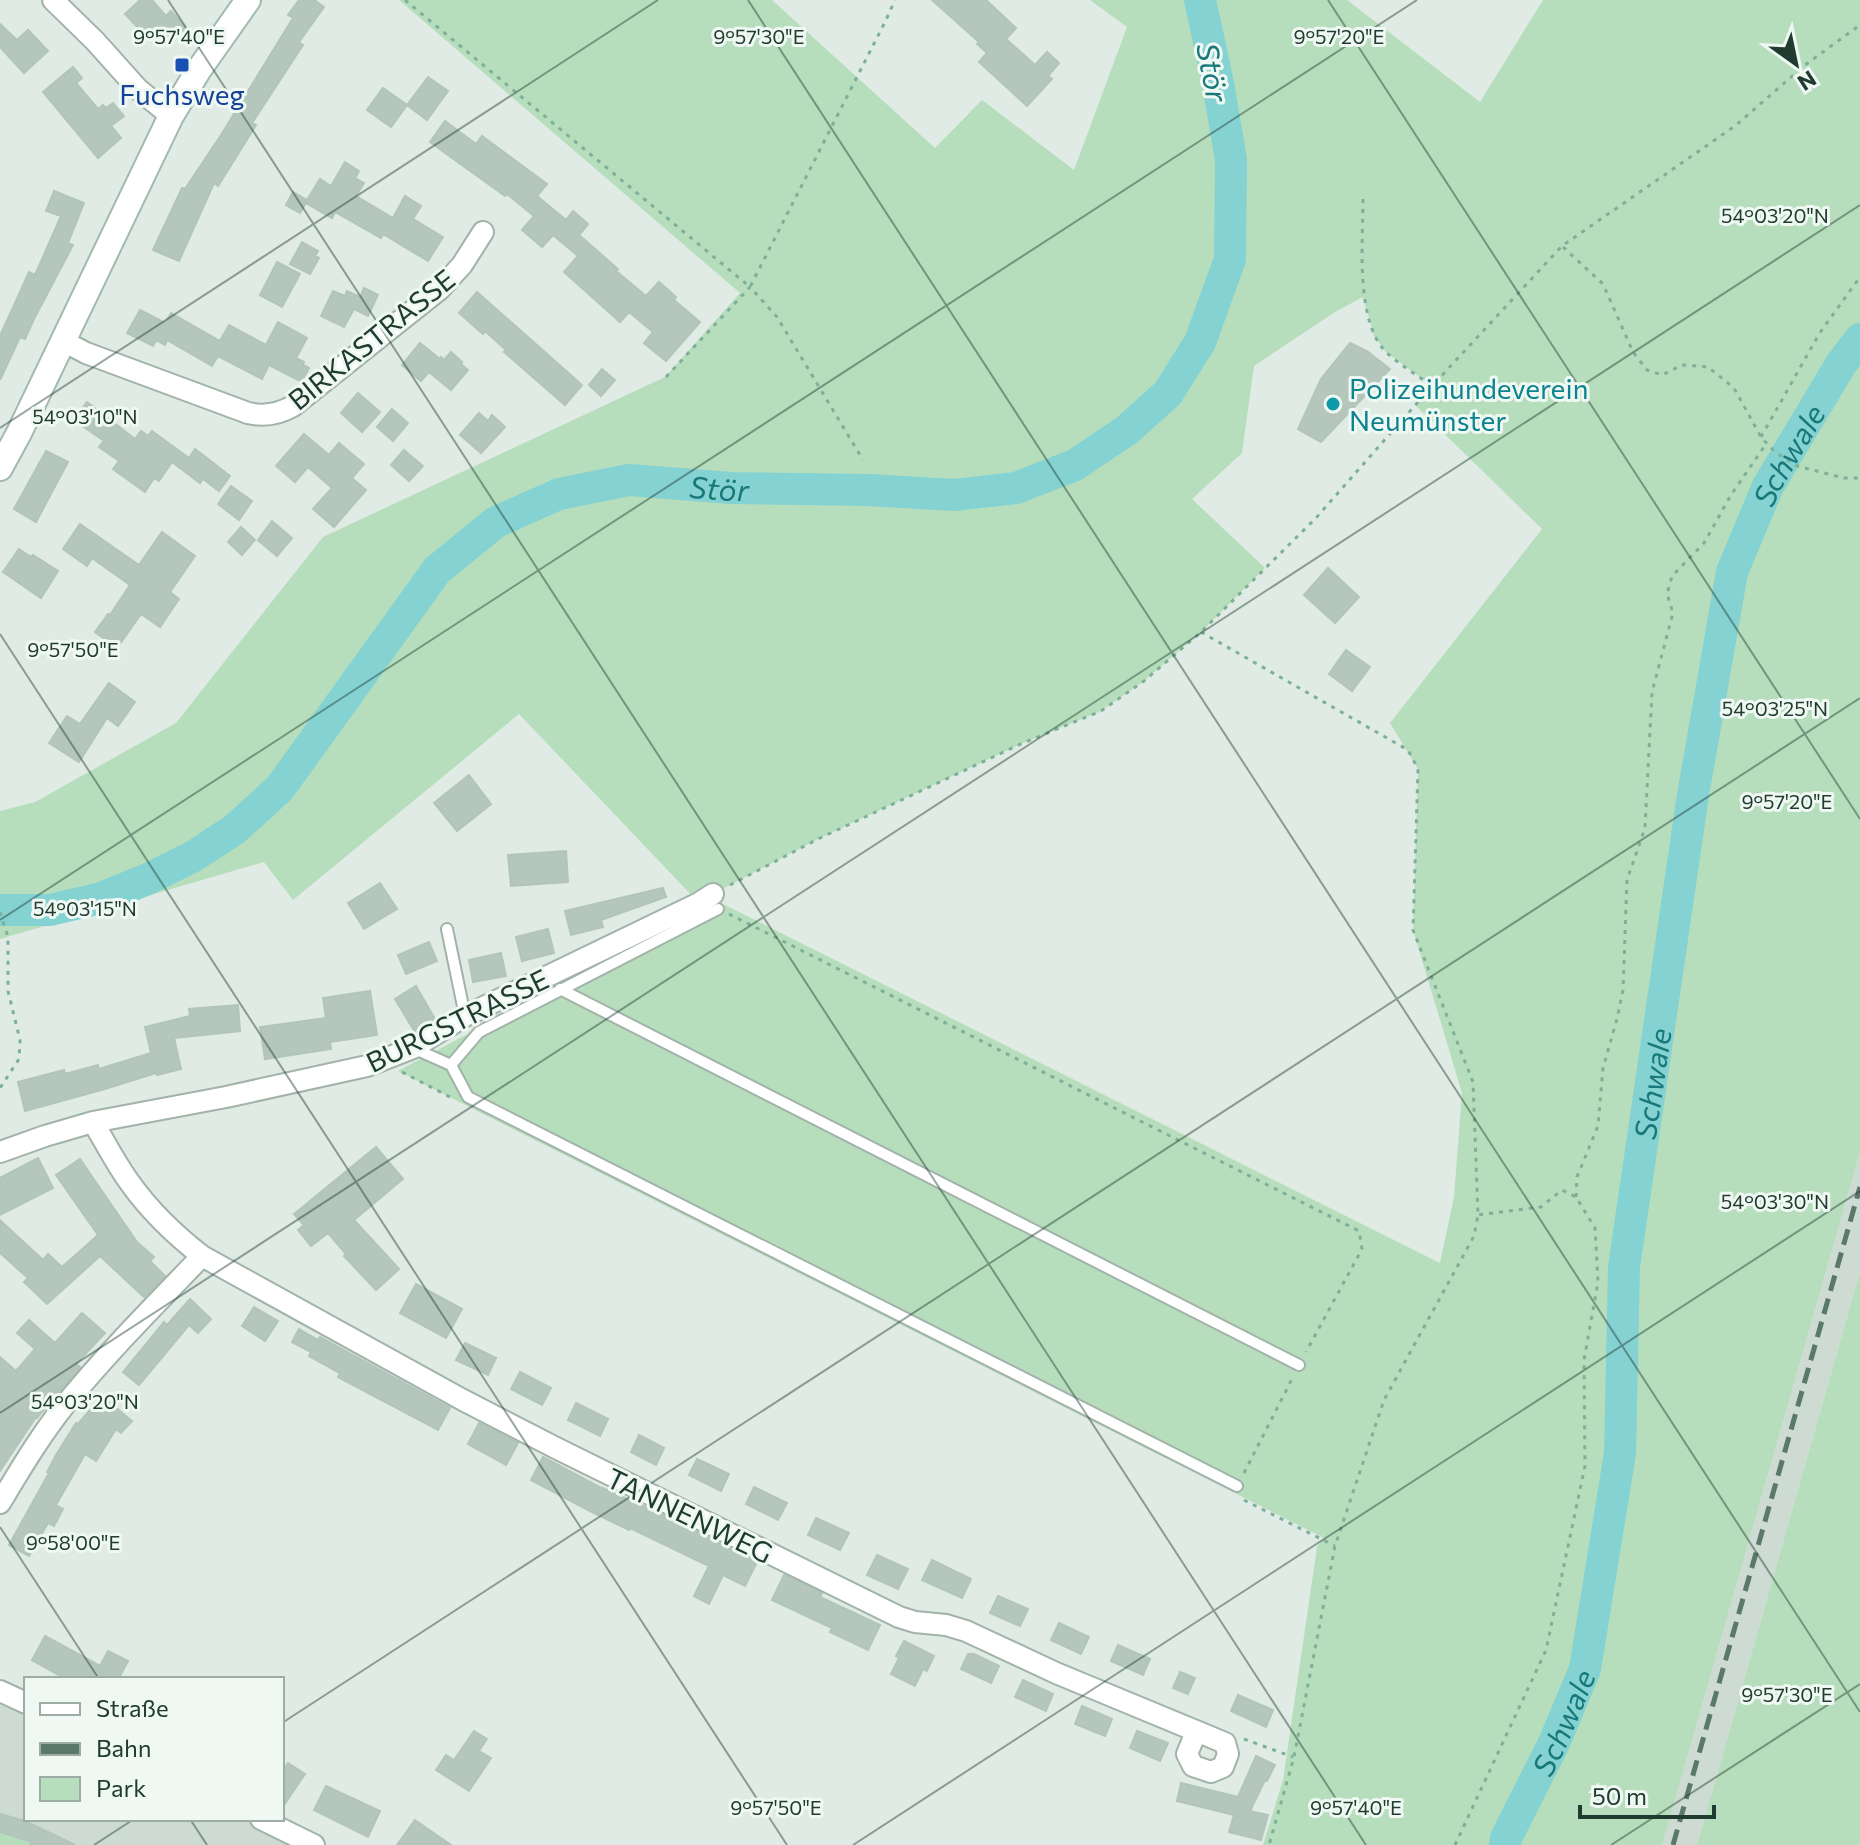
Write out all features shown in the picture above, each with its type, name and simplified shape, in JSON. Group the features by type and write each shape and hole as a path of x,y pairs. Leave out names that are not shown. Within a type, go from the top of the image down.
{"street":[{"path":"53,0 138,89 171,116"},
{"path":"0,468 171,116 248,0"},
{"name":"BIRKASTRASSE","path":"63,341 86,353 248,413 276,413 293,406 440,289 462,265 483,232"},
{"name":"BURGSTRASSE","path":"0,1152 93,1122 367,1066 413,1048 465,1016 699,903 715,901"},
{"name":"TANNENWEG","path":"93,1122 129,1182 167,1226 202,1256 490,1414 899,1617 966,1631 1056,1673 1225,1743"},
{"path":"0,1503 63,1407 101,1362 202,1256"},
{"path":"0,1691 24,1702"},
{"path":"1196,1732 1187,1754 1193,1766 1211,1772 1223,1767 1228,1754 1225,1743"},
{"path":"265,1821 314,1845"}],"lane":[{"path":"451,1065 479,1032 715,901"},
{"path":"447,929 465,1016"},
{"path":"560,989 1299,1365"},
{"path":"413,1048 451,1065 468,1097 1237,1486"}],"path":[{"path":"405,0 750,287 777,317 863,460"},
{"path":"666,377 750,287 895,0"},
{"path":"715,901 818,839 1023,743 1101,711 1144,681 1201,632 1316,518 1432,386 1562,246 1735,126 1805,65 1860,25"},
{"path":"1363,199 1364,297 1374,336 1386,352 1432,386"},
{"path":"1562,246 1603,284 1633,352 1647,370 1662,375 1682,365 1708,367 1734,388 1761,437 1775,452 1797,466 1844,478 1860,478"},
{"path":"1761,437 1819,334 1860,277"},
{"path":"1576,1197 1577,1177 1598,1126 1603,1068 1623,990 1627,880 1645,828 1652,692 1673,613 1667,594 1672,576 1704,543 1731,495 1766,444"},
{"path":"1201,632 1408,750 1418,769 1413,930 1473,1082 1478,1215 1474,1236 1384,1400 1335,1546 1294,1757 1269,1845"},
{"path":"715,901 1359,1231 1362,1249 1237,1486"},
{"path":"0,912 8,937 8,991 19,1032 19,1059 0,1088"},
{"path":"0,937 8,937"},
{"path":"1455,1845 1546,1650 1585,1466 1584,1360 1598,1282 1595,1228 1576,1197 1562,1190 1541,1207 1478,1215"},
{"path":"1225,1743 1247,1739 1294,1757"}],"shaded area":[{"path":"1860,1152 1860,1272 1697,1845 1662,1845"},
{"path":"0,1705 24,1712 24,1821 249,1821 299,1845 0,1845"}],"green space":[{"path":"399,0 772,0 935,148 982,100 1074,170 1127,27 1090,0 1347,0 1480,102 1543,0 1860,0 1860,1152 1662,1845 1263,1845 1283,1780 1317,1547 1324,1538 398,1071 717,901 1440,1263 1454,1197 1462,1093 1413,930 1418,769 1390,723 1542,529 1415,405 1432,386 1386,352 1374,336 1363,297 1254,366 1242,453 1192,499 1265,568 1201,632 1144,681 1101,711 1023,743 818,839 699,903 519,714 293,900 264,862 0,939 0,811 35,802 176,723 323,537 665,377 740,293","holes":["661,482 825,488 731,488"]},
{"path":"1860,1272 1860,1845 1697,1845"},
{"path":"0,1832 31,1843 0,1845"}],"building":[{"path":"140,0 152,0 166,16 171,11 186,28 171,42 156,27 146,36 125,14"},
{"path":"299,0 314,0 324,7 299,42 303,45 252,123 256,125 218,186 214,183 179,261 153,250 182,188 185,189 221,135 293,18 288,15"},
{"path":"932,0 986,0 1016,28 1006,39 1035,65 1047,52 1059,63 1048,76 1052,79 1027,106 979,62 987,53 977,44 979,42"},
{"path":"0,24 17,40 28,30 48,51 24,73 0,47"},
{"path":"73,67 82,78 76,83 98,109 113,103 124,116 111,126 121,138 98,158 43,92"},
{"path":"428,77 448,91 427,120 407,105"},
{"path":"383,88 407,105 391,127 367,110"},
{"path":"445,121 476,144 482,136 547,184 537,196 566,220 573,211 588,224 579,235 618,269 616,271 646,296 659,282 676,297 674,300 700,322 666,361 644,343 653,332 629,312 620,322 564,272 578,256 553,235 542,247 522,230 534,216 430,142"},
{"path":"345,162 359,171 355,178 364,183 356,196 393,218 405,196 421,206 413,219 443,237 428,261 383,234 381,238 335,212 332,218 307,201 300,213 286,205 293,192 307,200 320,179 331,186"},
{"path":"54,191 84,203 68,243 73,245 25,339 20,337 0,380 0,336 29,272 35,275 61,216 46,211"},
{"path":"302,242 318,251 315,256 319,258 310,274 290,264"},
{"path":"277,262 300,274 282,307 260,295"},
{"path":"364,288 378,295 368,316 354,309 344,327 321,316 333,291 345,296 347,291 360,297"},
{"path":"477,292 582,385 565,405 504,352 506,350 485,331 483,334 459,313"},
{"path":"140,310 165,323 171,313 220,341 229,325 266,345 278,322 307,338 296,358 309,368 302,382 269,365 262,379 218,356 212,366 167,340 165,345 156,340 153,346 127,333"},
{"path":"420,343 440,359 444,360 451,352 468,370 451,390 429,372 421,381 402,365"},
{"name":"Polizeihundeverein Neumünster","path":"1350,343 1367,351 1390,369 1321,442 1298,429 1321,379"},
{"path":"602,369 615,380 601,396 589,385"},
{"path":"358,393 380,412 362,432 341,413"},
{"path":"87,402 135,439 141,431 148,436 152,431 189,458 195,449 230,476 219,491 203,479 200,483 172,462 159,481 154,478 145,492 113,469 119,461 99,447 104,441 74,420"},
{"path":"392,409 408,423 393,441 377,427"},
{"path":"479,413 488,421 492,415 505,427 481,453 460,435"},
{"path":"304,434 329,455 339,443 364,464 352,478 366,490 334,527 313,509 332,488 308,467 295,482 276,466"},
{"path":"404,450 423,466 409,481 391,465"},
{"path":"46,451 68,462 36,522 14,509"},
{"path":"231,486 252,501 239,520 218,504"},
{"path":"272,521 292,538 277,556 258,540"},
{"path":"80,524 139,565 162,532 195,556 170,592 179,599 160,627 141,614 117,648 95,632 130,585 92,558 87,566 63,549"},
{"path":"241,527 255,540 242,555 228,542"},
{"path":"19,549 58,571 41,598 3,572"},
{"path":"1328,568 1359,597 1335,623 1304,595"},
{"path":"1346,650 1370,667 1352,691 1329,674"},
{"path":"109,683 135,702 118,726 107,718 79,762 49,743 67,716 80,724"},
{"path":"469,775 491,804 457,831 434,803"},
{"path":"566,851 568,882 511,886 508,855"},
{"path":"380,883 397,909 364,929 348,903"},
{"path":"663,888 666,897 601,920 603,927 571,935 565,911"},
{"path":"548,929 554,953 522,961 516,937"},
{"path":"429,942 437,961 406,974 398,955"},
{"path":"501,953 506,976 473,982 469,960"},
{"path":"416,986 435,1019 415,1032 395,999"},
{"path":"370,991 377,1035 330,1042 331,1049 265,1059 260,1027 326,1018 323,998"},
{"path":"238,1005 240,1031 174,1038 181,1069 156,1073 25,1111 18,1082 64,1070 65,1074 98,1065 99,1069 151,1053 145,1027 190,1016 189,1009"},
{"path":"376,1147 403,1179 354,1220 399,1269 376,1290 344,1256 346,1254 328,1233 311,1246 298,1230 304,1225 294,1214"},
{"path":"38,1158 53,1188 0,1215 0,1178"},
{"path":"80,1159 137,1242 154,1257 150,1261 165,1276 144,1297 100,1256 47,1304 24,1282 28,1278 0,1253 0,1220 43,1260 48,1254 62,1267 98,1235 56,1175"},
{"path":"416,1284 462,1309 446,1338 400,1313"},
{"path":"190,1299 211,1319 198,1333 189,1325 139,1385 123,1372 164,1322 167,1325"},
{"path":"254,1307 278,1321 265,1341 242,1326"},
{"path":"82,1313 105,1333 76,1364 80,1367 36,1417 0,1471 0,1357 16,1371 35,1349 17,1333 29,1320 55,1343"},
{"path":"299,1329 318,1340 320,1337 450,1408 438,1430 338,1377 340,1373 309,1356 311,1352 292,1342"},
{"path":"465,1343 496,1358 488,1375 456,1360"},
{"path":"520,1372 551,1388 542,1405 511,1389"},
{"path":"102,1396 132,1421 121,1433 116,1429 96,1461 85,1454 56,1505 63,1509 54,1526 48,1523 29,1556 9,1545 56,1455 76,1423"},
{"path":"576,1403 608,1419 600,1436 568,1420"},
{"path":"479,1423 518,1443 506,1465 468,1444"},
{"path":"639,1435 664,1448 656,1465 631,1452"},
{"path":"543,1457 757,1562 745,1586 723,1575 709,1604 694,1596 709,1566 531,1480"},
{"path":"697,1459 729,1474 721,1491 689,1475"},
{"path":"754,1487 787,1503 778,1520 746,1504"},
{"path":"816,1518 849,1533 840,1550 808,1535"},
{"path":"877,1555 908,1569 898,1589 867,1575"},
{"path":"932,1560 971,1579 962,1598 922,1580"},
{"path":"784,1575 822,1593 820,1597 880,1625 868,1650 830,1632 832,1628 772,1600"},
{"path":"998,1596 1028,1609 1020,1626 990,1613"},
{"path":"1059,1623 1089,1637 1081,1654 1051,1640"},
{"path":"45,1636 100,1666 108,1651 128,1661 121,1677 62,1677 32,1660"},
{"path":"904,1641 934,1656 915,1686 891,1674"},
{"path":"1118,1645 1150,1659 1143,1675 1111,1661"},
{"path":"968,1654 999,1666 991,1683 961,1669"},
{"path":"1180,1672 1195,1678 1188,1694 1173,1688"},
{"path":"1023,1680 1053,1694 1046,1711 1015,1697"},
{"path":"1238,1695 1273,1710 1266,1727 1231,1711"},
{"path":"1082,1706 1112,1719 1105,1736 1075,1724"},
{"path":"474,1731 487,1739 479,1751 491,1758 469,1791 436,1770 446,1755 454,1760"},
{"path":"1137,1731 1168,1743 1160,1761 1130,1748"},
{"path":"1256,1756 1275,1765 1250,1811 1268,1815 1261,1840 1229,1832 1234,1815 1177,1801 1181,1783 1238,1797"},
{"path":"288,1763 305,1774 284,1805 284,1770"},
{"path":"326,1786 380,1811 368,1837 314,1810"},
{"path":"0,1814 25,1821 75,1845 30,1845 32,1842 0,1832"},
{"path":"415,1820 451,1845 397,1845"}],"waterway":[{"name":"Stör","path":"0,910 50,910 101,898 194,856 235,829 280,788 437,570 496,522 559,494 629,480 731,488 954,495 1016,488 1075,465 1127,430 1168,393 1200,342 1230,259 1231,160 1200,0"},
{"name":"Schwale","path":"1505,1845 1554,1743 1585,1669 1620,1453 1624,1267 1693,795 1732,572 1768,486 1841,364 1860,339"}],"railway":[{"path":"1673,1845 1860,1187"}],"place":[{"name":"Fuchsweg","path":"182,65"},
{"name":"Polizeihundeverein Neumünster","path":"1333,404"}]}
